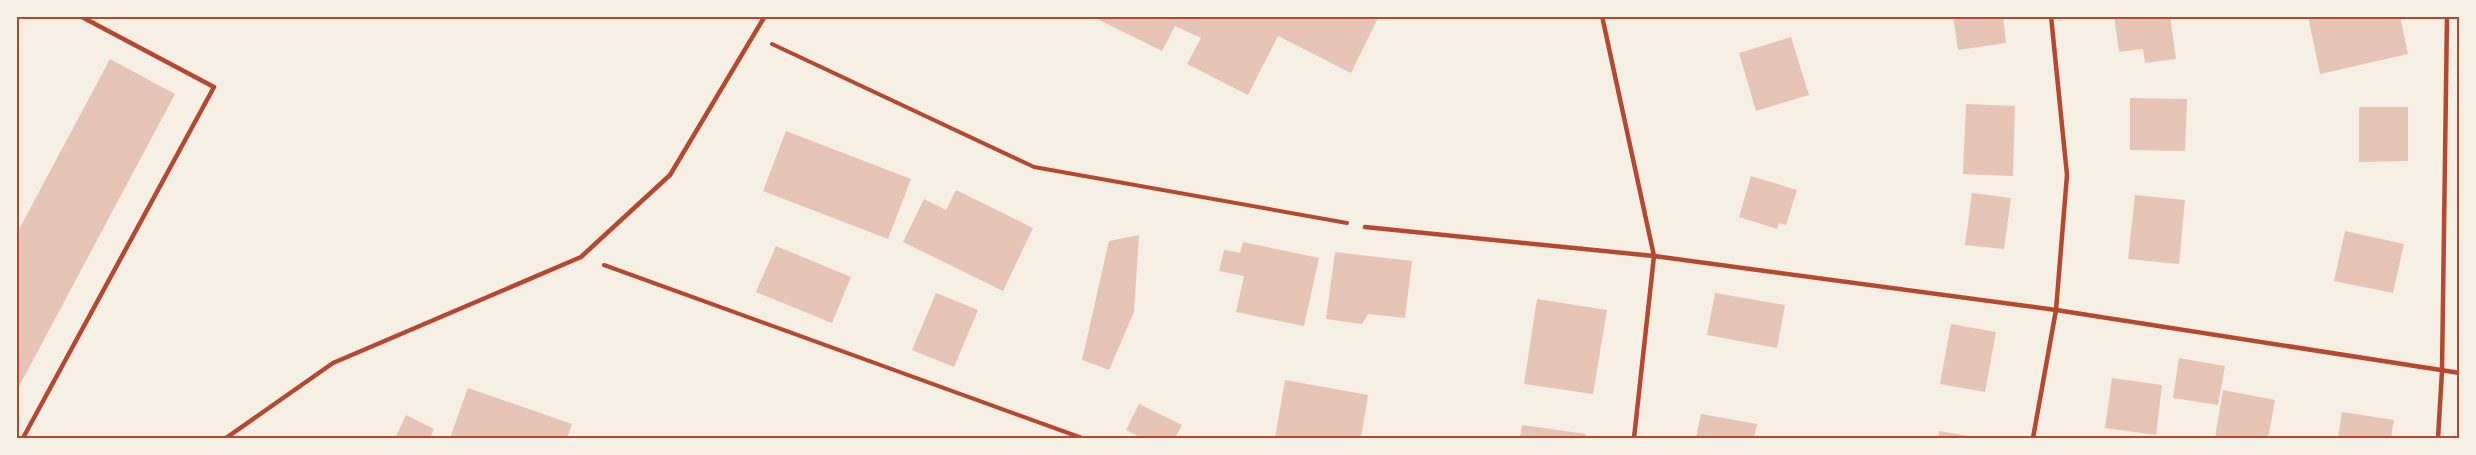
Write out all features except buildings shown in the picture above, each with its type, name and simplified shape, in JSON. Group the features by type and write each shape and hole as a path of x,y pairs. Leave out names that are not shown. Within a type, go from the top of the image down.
{"lane":[{"path":"23,438 214,87 80,16"},
{"path":"226,438 333,363 581,257 670,175 765,16"},
{"path":"1602,16 1654,255 1634,438"},
{"path":"2033,438 2056,310 2067,174 2051,16"},
{"path":"2438,438 2442,371 2446,16"},
{"path":"1365,227 1654,255 2056,310 2460,373"}],"path":[{"path":"754,36 1034,167 1365,227"},
{"path":"581,257 1083,438"}]}
